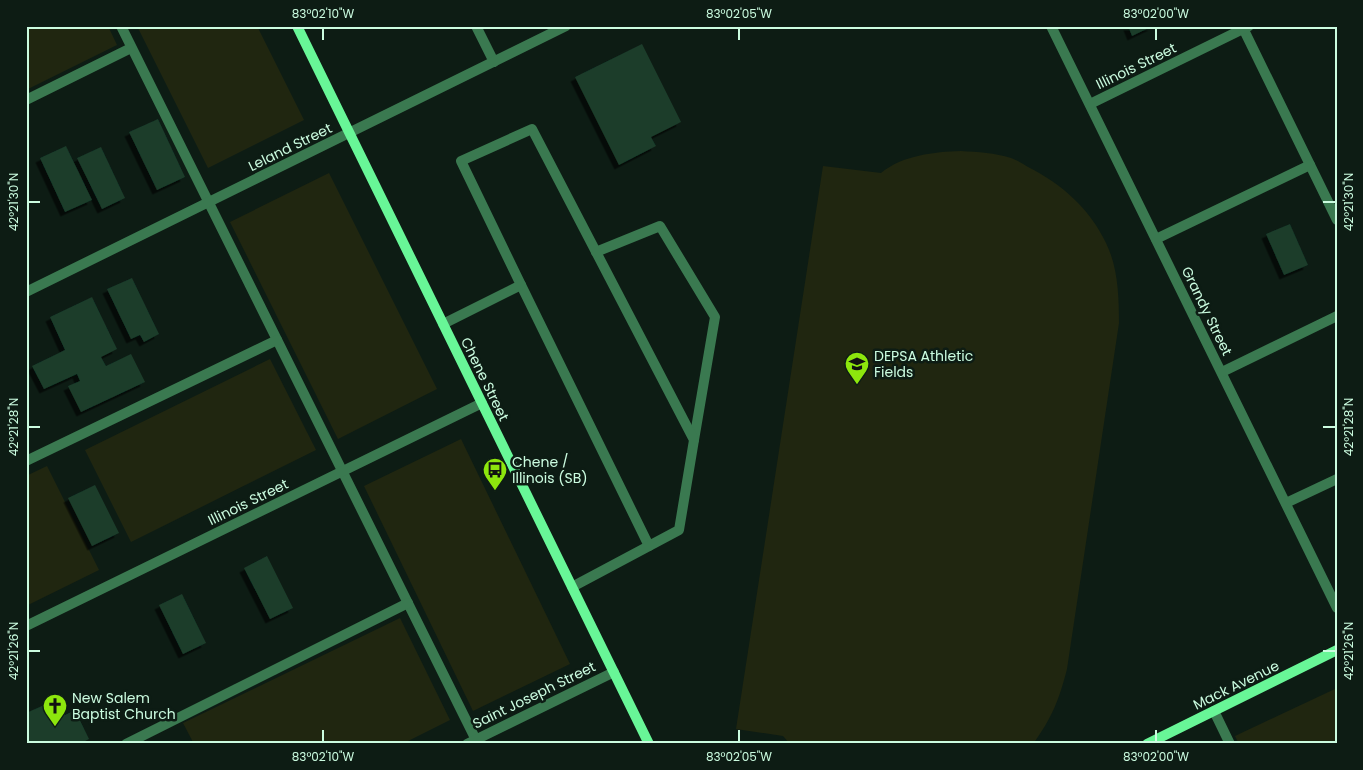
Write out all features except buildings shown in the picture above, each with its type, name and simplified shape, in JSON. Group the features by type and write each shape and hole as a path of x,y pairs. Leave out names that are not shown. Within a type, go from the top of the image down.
{"street":[{"path":"121,26 343,471 474,742"},
{"name":"Chene Street","path":"297,26 649,744"},
{"path":"476,26 494,62"},
{"name":"Leland Street","path":"26,292 566,26"},
{"name":"Grandy Street","path":"1051,26 1337,608"},
{"path":"1245,27 1337,220"},
{"name":"Illinois Street","path":"1090,104 1245,27"},
{"path":"26,100 132,48"},
{"path":"649,546 461,161 532,129 694,440"},
{"path":"1156,239 1310,164"},
{"path":"572,587 679,530 715,317 660,226 596,252"},
{"path":"443,324 521,286"},
{"path":"1222,372 1337,316"},
{"path":"26,461 277,340"},
{"name":"Illinois Street","path":"26,626 482,403"},
{"path":"1286,504 1337,479"},
{"path":"126,744 408,603"},
{"name":"Mack Avenue","path":"1147,744 1337,650"},
{"name":"Saint Joseph Street","path":"474,742 614,672"},
{"path":"1214,711 1230,744"}],"green space":[{"path":"26,26 108,26 117,45 26,90"},
{"path":"137,26 257,26 304,120 208,168"},
{"path":"961,151 1005,156 1052,181 1074,199 1092,219 1110,252 1115,272 1119,323 1067,669 1058,699 1045,726 1033,744 790,744 783,736 736,729 823,166 881,173 909,158 940,152"},
{"path":"329,173 437,389 338,439 230,222"},
{"path":"270,359 316,450 131,542 85,450"},
{"path":"461,439 570,664 473,711 364,486"},
{"path":"47,466 99,570 26,606 26,476"},
{"path":"400,618 450,720 402,744 194,744 183,723"},
{"path":"1337,688 1337,744 1239,744 1235,736"}],"place":[{"name":"DEPSA Athletic Fields","path":"857,385"},
{"name":"Chene / Illinois (SB)","path":"495,491"},
{"name":"New Salem Baptist Church","path":"55,727"}]}
